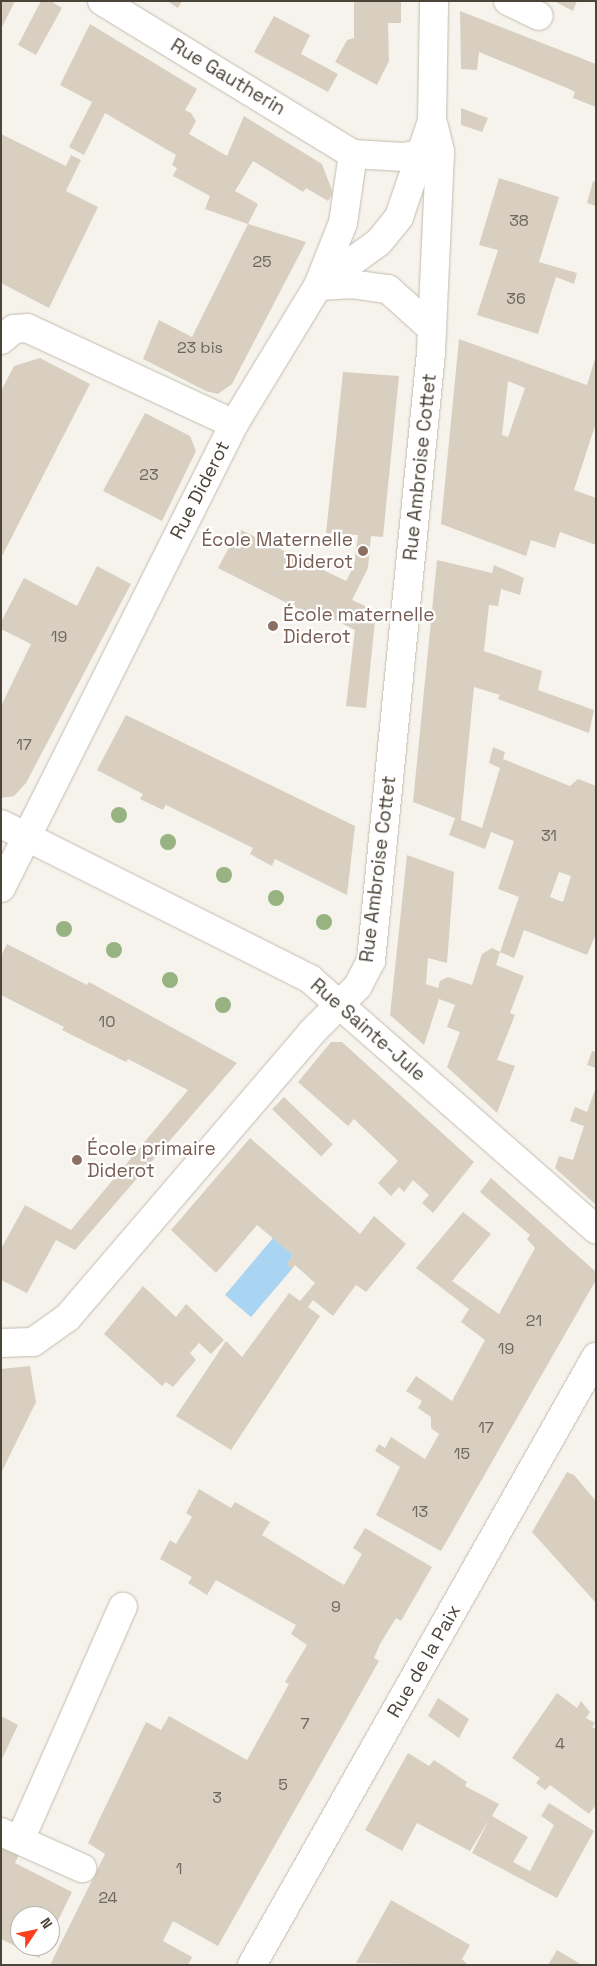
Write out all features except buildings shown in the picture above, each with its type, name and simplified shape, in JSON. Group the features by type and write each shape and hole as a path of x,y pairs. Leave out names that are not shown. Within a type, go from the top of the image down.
{"street":[{"name":"Rue Gautherin","path":"102,1 353,154 431,153"},
{"name":"Rue Diderot","path":"1,888 28,838 121,645 234,424 318,286 379,242 400,217 431,153 434,1"},
{"path":"508,1 540,16"},
{"name":"Rue Ambroise Cottet","path":"1,1342 34,1342 68,1317 311,1033 358,986 371,961 431,352 431,153"},
{"path":"353,154 344,223 318,286 351,284 388,289 430,327"},
{"path":"1,340 14,330 27,328 234,424"},
{"name":"Rue Sainte-Jule","path":"1,824 302,974 342,1004 596,1229"},
{"name":"Rue de la Paix","path":"252,1965 596,1358"},
{"path":"82,1868 10,1836 123,1607"}],"water":[{"path":"273,1238 293,1255 287,1264 292,1269 251,1317 225,1295"}],"place":[{"name":"École Maternelle Diderot","path":"363,551"},
{"name":"École maternelle Diderot","path":"273,626"},
{"name":"École primaire Diderot","path":"77,1160"}]}
